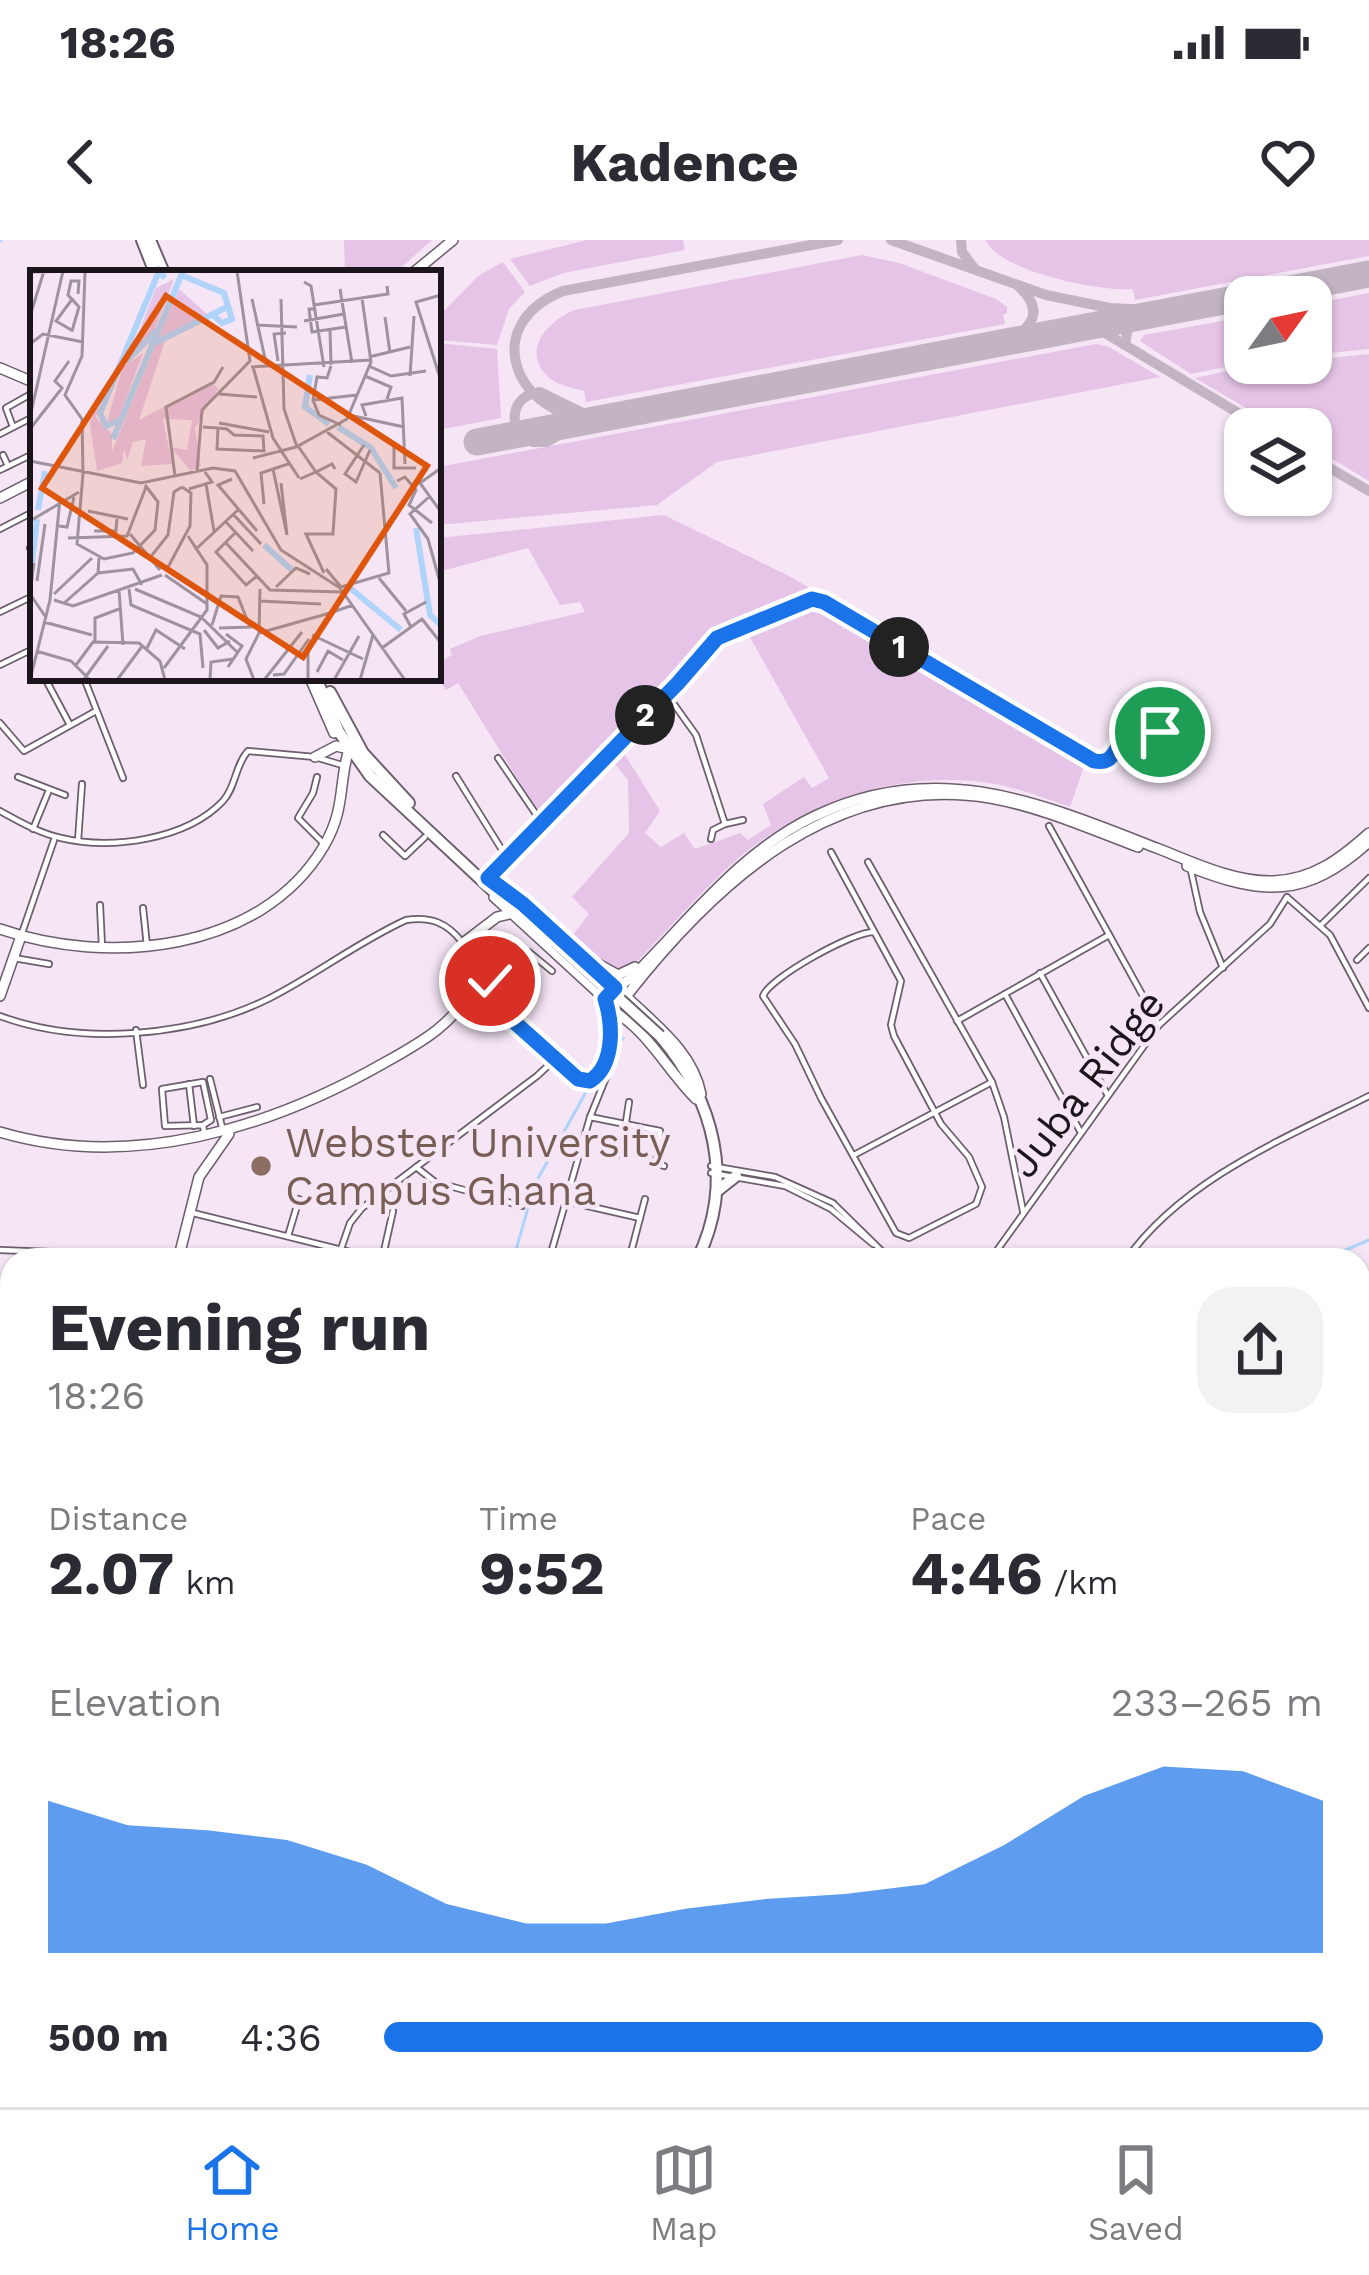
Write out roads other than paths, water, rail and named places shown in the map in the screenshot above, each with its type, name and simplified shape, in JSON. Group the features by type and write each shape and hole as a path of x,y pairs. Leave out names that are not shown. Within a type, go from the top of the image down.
{"main road":[{"path":"146,240 158,270"},
{"path":"417,270 453,240"},
{"path":"1,370 30,387"},
{"path":"1,495 30,482"},
{"path":"0,929 102,947 146,946 190,939 249,916 291,885 325,845 340,812 350,756 318,681"},
{"path":"316,757 338,745 431,838 486,879 658,1038 698,1096"},
{"path":"350,756 379,773 486,879 555,941 629,997 673,1041 695,1074 719,1169 712,1219 699,1248"},
{"path":"606,1004 615,988 630,979 737,868 801,823 852,802 944,787 1003,793 1186,860 1257,880 1288,880 1317,872 1369,833"},
{"path":"620,1012 725,889 762,856 822,820 880,802 918,796 993,799 1248,887 1298,886 1338,868 1369,842"},
{"path":"486,879 503,915 620,1012 698,1096"},
{"path":"4,1134 102,1145 191,1139 204,1131 228,1132 313,1100 404,1052 460,1009 473,986 463,943 503,915"},
{"path":"0,996 21,936"},
{"path":"555,941 618,975 629,972 667,941"},
{"path":"180,1248 187,1212 205,1165 228,1132"},
{"path":"191,1139 205,1165"},
{"path":"717,1191 719,1169"},
{"path":"697,1248 719,1169"}],"street":[{"path":"13,427 6,408 30,390"},
{"path":"0,434 30,418"},
{"path":"3,455 8,466"},
{"path":"0,470 30,455"},
{"path":"1,525 30,513"},
{"path":"0,612 30,597"},
{"path":"486,879 717,638 812,599 1094,761 1111,759 1122,738 1137,730 1160,732 1197,755"},
{"path":"0,665 30,650"},
{"path":"85,681 123,778"},
{"path":"47,682 70,725"},
{"path":"666,693 696,735 725,824"},
{"path":"0,723 24,752 96,711"},
{"path":"0,811 55,837 78,842 133,840 189,825 224,800 248,751 350,756"},
{"path":"498,758 542,824"},
{"path":"457,776 508,858"},
{"path":"18,777 64,795"},
{"path":"316,777 314,793 298,818 325,845"},
{"path":"78,842 82,784"},
{"path":"33,829 49,790"},
{"path":"711,838 713,830 743,820"},
{"path":"1048,826 1159,1025"},
{"path":"383,835 405,856 431,838"},
{"path":"21,936 55,837"},
{"path":"832,853 901,981 890,1025 934,1111 969,1156 982,1187 976,1204 909,1238 896,1233 796,1044 763,993 770,983 860,932 874,932"},
{"path":"868,862 992,1082 1023,1211"},
{"path":"1191,868 1196,901 1222,968"},
{"path":"1321,926 1369,878"},
{"path":"1282,910 1287,897 1294,908 1321,926 1341,952 1369,1008"},
{"path":"100,904 102,947"},
{"path":"143,908 146,946"},
{"path":"1282,910 1294,908"},
{"name":"Juba Ridge","path":"997,1248 1159,1025 1282,910"},
{"path":"0,1016 61,1032 136,1030 242,1010 406,920 435,920 453,930 463,943"},
{"path":"957,1021 1109,935"},
{"path":"1357,960 1369,948"},
{"path":"502,1011 507,1002 489,982 529,952 552,971"},
{"path":"14,958 49,964"},
{"path":"1040,973 1108,1094"},
{"path":"473,986 586,1082 596,1078 609,1054 606,1004"},
{"path":"1005,994 1080,1132"},
{"path":"553,1248 590,1117 614,1058 612,1026 620,1012"},
{"path":"1171,1015 1179,1021"},
{"path":"136,1030 143,1085"},
{"path":"541,1045 549,1059 543,1070"},
{"path":"342,1248 355,1215 543,1070 551,1063 550,1053"},
{"path":"210,1079 219,1117 228,1132"},
{"path":"853,1156 992,1082"},
{"path":"204,1083 211,1122 204,1131 194,1126 165,1126 161,1090 204,1083"},
{"path":"189,1084 194,1126"},
{"path":"1137,1248 1196,1191 1271,1145 1369,1096"},
{"path":"621,1156 629,1102"},
{"path":"219,1117 257,1107"},
{"path":"590,1117 660,1131 656,1163 664,1166"},
{"path":"416,1167 435,1182 522,1206"},
{"path":"719,1169 775,1177 832,1206 879,1248"},
{"path":"288,1237 298,1199"},
{"path":"632,1248 645,1199"},
{"path":"566,1202 640,1218"},
{"path":"385,1248 393,1211"},
{"path":"187,1212 333,1248"}],"waterway":[{"path":"619,1043 623,1038"},
{"path":"516,1248 535,1184 586,1092"},
{"path":"1350,1248 1369,1240"}],"place":[{"name":"Webster University Campus Ghana","path":"261,1166"}]}
